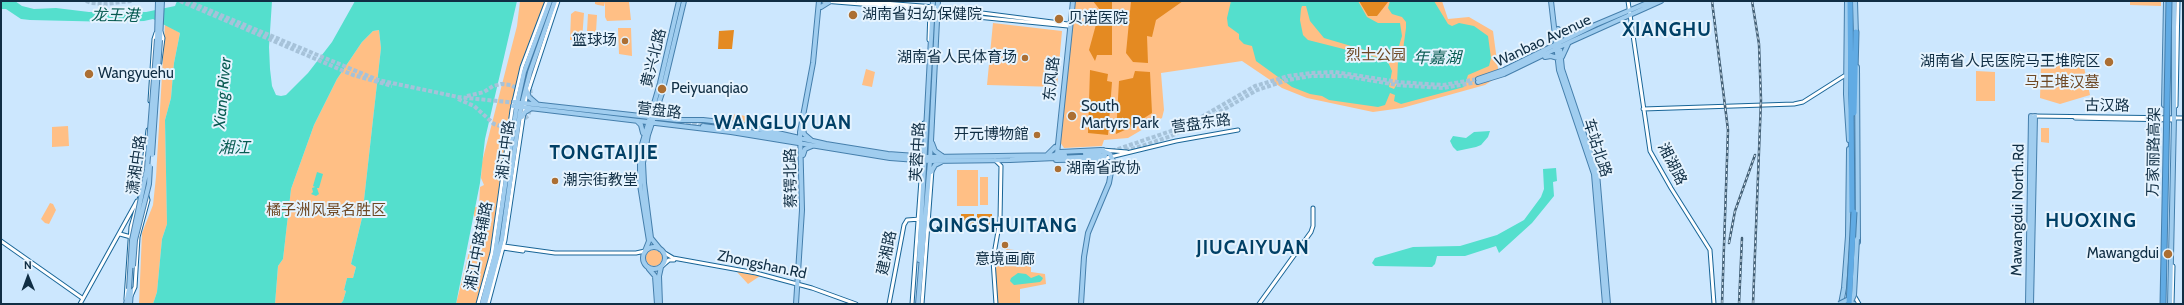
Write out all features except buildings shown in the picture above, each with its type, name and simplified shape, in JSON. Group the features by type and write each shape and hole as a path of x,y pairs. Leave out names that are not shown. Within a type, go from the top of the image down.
{"highway":[{"path":"1849,303 1854,212 1852,1"},
{"name":"万家丽路高架","path":"2163,304 2170,1"},
{"path":"1847,24 1849,102 1852,115"},
{"path":"1852,115 1856,32"}],"main road":[{"name":"黄兴北路","path":"651,120 670,46 679,1"},
{"name":"黄兴北路","path":"650,238 639,176 640,156 679,27 684,1"},
{"name":"芙蓉中路","path":"917,304 928,159 934,11 933,1"},
{"name":"芙蓉中路","path":"929,137 928,121 934,11 938,1"},
{"name":"东风路","path":"1055,157 1068,25 1072,1"},
{"name":"东风路","path":"1056,145 1072,1"},
{"name":"车站北路","path":"1553,1 1564,86 1594,174 1606,304"},
{"name":"Wanbao Avenue","path":"1652,1 1630,14 1572,41 1558,46 1547,49 1478,81 1504,74 1538,58 1558,46 1581,33 1630,14 1662,1"},
{"path":"1847,1 1846,94 1849,141 1847,249 1849,303"},
{"path":"1840,304 1849,303 1855,297 1858,252 1858,99 1856,32 1852,1"},
{"path":"2163,304 2164,118 2170,1"},
{"path":"2170,1 2175,119 2171,304"},
{"name":"潇湘中路","path":"128,303 132,240 147,169 159,40 160,2"},
{"name":"湘江中路","path":"485,304 498,246 524,72 554,2"},
{"name":"湘江中路","path":"504,225 519,105 554,2"},
{"path":"540,48 552,18 554,2"},
{"path":"820,3 829,2"},
{"name":"蔡锷北路","path":"797,304 802,210 801,141 814,63 820,3"},
{"path":"1547,49 1554,41 1557,31 1565,36 1581,33"},
{"path":"1538,58 1551,56 1560,60 1562,54 1572,41"},
{"path":"526,86 530,99 539,105"},
{"name":"营盘路","path":"519,105 539,105 789,141 801,141"},
{"name":"营盘路","path":"519,105 635,120 730,123 790,135 801,141"},
{"path":"522,117 526,111 533,108"},
{"name":"Mawangdui North.Rd","path":"2028,304 2033,117"},
{"name":"Mawangdui North.Rd","path":"2031,304 2033,117"},
{"path":"635,120 641,125 646,135 657,125 667,124"},
{"path":"924,131 928,121"},
{"name":"营盘路","path":"768,130 703,124 801,141 852,153 928,159"},
{"path":"789,141 796,146 802,155 805,149 814,144 806,136 802,128 795,134 790,135"},
{"path":"929,137 938,154 946,159"},
{"path":"907,157 919,153 924,148 929,137"},
{"path":"1046,155 1052,152 1056,145 1061,149 1071,151"},
{"name":"营盘东路","path":"946,159 1046,155 1055,157 1071,151 1101,155"},
{"path":"1108,153 1112,160 1109,183 1088,233 1080,304 1082,257 1087,228 1107,183 1110,171 1108,164 1101,155 1108,153"},
{"name":"营盘东路","path":"928,159 994,160 1101,155"},
{"path":"907,157 922,166 927,176 938,163 946,159"},
{"name":"湘江中路","path":"482,304 506,220 513,173"},
{"name":"芙蓉中路","path":"917,304 920,219 927,176"},
{"path":"1856,237 1857,219"},
{"path":"1849,303 1857,225"},
{"path":"650,238 661,250 665,258 659,276 660,304"},
{"path":"650,238 643,259 647,267 655,276 657,304"},
{"path":"645,251 653,247 661,250"},
{"path":"647,267 656,269 662,266"},
{"name":"潇湘中路","path":"128,303 131,297 130,290"},
{"path":"1836,304 1849,303"}],"street":[{"path":"519,105 522,68 547,1"},
{"path":"858,1 934,11"},
{"name":"湘湖路","path":"1628,1 1650,151 1671,188 1710,250 1714,304"},
{"path":"2175,119 2178,1"},
{"name":"湘江中路","path":"488,304 522,117 519,105 527,93 554,2"},
{"path":"829,2 979,14 1068,25"},
{"path":"924,148 924,131 934,11"},
{"name":"芙蓉中路","path":"933,146 934,11"},
{"path":"128,303 130,237 140,195 149,120 154,39 159,30"},
{"path":"131,297 135,286 138,237 148,200 144,186 154,82 160,73 163,38 159,30"},
{"path":"1643,110 1794,104 1803,102 1844,76"},
{"name":"湘江中路辅路","path":"478,304 498,246 503,167 519,105"},
{"path":"2033,117 2183,119"},
{"name":"营盘东路","path":"1239,130 1176,141 1119,155 1112,160 1115,154 1176,139 1239,130"},
{"name":"营盘东路","path":"1101,155 1127,152"},
{"name":"营盘东路","path":"1101,155 1112,160"},
{"path":"994,160 999,162 1001,166 1000,220 993,260 996,304"},
{"path":"1110,171 1112,160"},
{"path":"912,304 920,219 922,166"},
{"path":"922,304 932,170"},
{"path":"80,304 82,298 120,234 140,195"},
{"path":"1259,304 1311,232 1313,226 1313,208"},
{"name":"建湘路","path":"889,304 904,225 907,220 920,219"},
{"path":"125,224 133,221 142,223"},
{"path":"120,234 130,237 138,237"},
{"path":"1,241 82,298"},
{"path":"498,246 555,253 636,253 645,251"},
{"path":"498,246 550,254"},
{"name":"Zhongshan.Rd","path":"661,250 673,258 756,273 856,304"},
{"name":"Zhongshan.Rd","path":"662,266 670,260 675,260 761,275 798,285 853,304"},
{"path":"1855,297 1859,304"}],"green space":[{"path":"520,1 545,1 522,65 510,110 488,266 477,304 456,304 473,236 477,235 473,208 479,206 480,187 484,185 481,178 482,162 517,26"},
{"path":"595,1 632,1 629,2 631,20 607,21 605,17 605,2 604,6 595,4"},
{"name":"烈士公园","path":"1075,1 1442,1 1448,19 1469,17 1493,31 1499,76 1485,85 1402,108 1373,112 1307,98 1282,88 1242,61 1161,73 1164,110 1162,118 1128,138 1104,140 1102,146 1064,148 1060,142"},
{"path":"2130,1 2161,1 2161,6 2130,5"},
{"path":"575,11 584,13 582,40 570,40 571,14"},
{"path":"588,14 597,15 596,32 587,31"},
{"name":"湖南省人民体育场","path":"993,23 1062,31 1057,87 987,85"},
{"path":"165,24 180,33 174,63 171,98 165,120 167,224 162,239 157,292 153,304 139,304 142,233 153,205 156,177"},
{"name":"篮球场","path":"618,28 631,28 632,56 619,54"},
{"name":"橘子洲风景名胜区","path":"379,30 381,48 362,218 351,264 356,267 353,278 347,278 344,290 346,291 343,301 340,304 275,304 278,266 283,259 291,189 314,125 337,79 362,42 373,31"},
{"name":"马王堆汉墓","path":"2042,59 2046,60 2046,64 2071,63 2084,67 2090,95 2060,104 2040,98"},
{"path":"866,69 875,72 872,87 862,85"},
{"path":"1976,71 1995,72 1995,101 1976,101"},
{"path":"736,114 759,119 758,127 727,121 732,120 733,115"},
{"path":"68,126 69,146 52,147 52,127"},
{"path":"2041,128 2049,128 2049,143 2041,142"},
{"path":"957,170 978,170 978,206 957,206"},
{"path":"980,177 988,177 988,205 980,205"},
{"path":"50,203 53,204 56,210 49,224 45,223 41,219"},
{"path":"1006,249 1031,252 1031,272 1045,274 1046,284 1020,289 1020,304 997,304 995,263 1004,264"},
{"path":"651,250 657,250 662,255 660,264 657,266 651,266 646,261 646,255"},
{"path":"737,272 760,276 748,284"}],"shaded area":[{"path":"1093,1 1112,1 1112,55 1097,55 1095,61 1089,50 1100,10"},
{"path":"1131,1 1183,1 1156,20 1152,37 1147,36 1148,63 1133,62 1126,53"},
{"path":"1359,1 1388,2 1377,16 1368,16"},
{"path":"734,30 732,49 718,49 719,31"},
{"path":"1090,70 1108,74 1107,81 1112,82 1108,135 1088,133"},
{"path":"1135,71 1150,72 1152,113 1127,129 1116,134 1119,81 1133,78"},
{"path":"961,214 974,214 974,229 962,229"},
{"path":"977,214 992,214 992,228 977,228"}],"water":[{"name":"湘江","path":"1,1 15,1 22,6 34,9 56,8 89,12 146,12 175,6 177,1 272,1 269,47 270,69 272,86 276,95 281,96 286,95 308,73 332,42 355,1 517,1 485,139 480,183 456,304 340,304 343,301 346,291 344,290 347,278 353,278 356,267 351,264 362,218 381,48 379,30 373,31 362,42 337,79 314,125 291,189 283,259 278,266 275,304 153,304 157,292 162,239 167,224 165,120 171,98 174,63 180,33 153,19 144,21 115,22 21,19 6,9 1,9"},
{"name":"年嘉湖","path":"1231,1 1358,1 1367,17 1378,23 1400,23 1402,36 1395,59 1324,38 1310,21 1306,6 1302,6 1301,9 1300,20 1303,35 1308,40 1387,60 1392,71 1389,87 1394,89 1397,84 1398,61 1403,50 1406,22 1402,17 1392,14 1388,8 1390,1 1434,1 1448,24 1452,26 1459,23 1474,26 1488,36 1491,58 1489,66 1468,75 1464,87 1401,104 1394,101 1395,95 1390,93 1385,105 1378,107 1329,100 1322,96 1310,94 1292,87 1256,61 1252,46 1244,44 1239,39 1239,34 1228,26 1227,18"},
{"path":"1490,131 1488,137 1481,145 1476,147 1457,151 1450,141 1453,136 1466,138 1474,132"},
{"path":"1556,168 1557,181 1553,182 1554,196 1532,223 1499,253 1496,246 1465,256 1437,256 1435,264 1432,267 1375,266 1372,263 1375,258 1413,247 1460,246 1497,235 1524,220 1541,197 1544,189 1543,169"},
{"path":"317,172 323,174 319,188 317,188 319,194 316,196 311,194 313,192 312,188 315,187 313,186"},
{"path":"1018,273 1026,274 1031,278 1039,275 1043,278 1040,282 1014,285 1010,281 1011,278"}],"tunnel":[{"path":"86,1 104,4 132,1"},
{"path":"180,1 353,75 392,86"},
{"path":"187,1 378,80 458,97 517,103"},
{"path":"531,99 530,84 535,63"},
{"path":"1112,151 1186,126 1255,86 1288,76 1335,72 1398,82 1443,85 1478,79"},
{"path":"1108,155 1142,146 1171,136 1211,117 1257,90 1288,80 1311,76 1345,76 1397,85 1443,88 1478,82"},
{"path":"467,96 484,92 493,86 501,84 511,85 520,90"},
{"path":"458,99 474,106 494,124 503,127 512,126"},
{"path":"518,136 523,105"},
{"path":"520,122 528,116 531,106"},
{"path":"633,118 652,121"},
{"path":"687,122 703,123"},
{"path":"680,124 703,126"}],"railway":[{"path":"1712,1 1728,130 1722,304"},
{"path":"1752,1 1759,44 1761,100 1753,304"},
{"path":"1729,243 1735,211 1755,155"},
{"path":"1739,304 1742,238"}],"place":[{"name":"湖南省妇幼保健院","path":"853,15"},
{"name":"贝诺医院","path":"1059,19"},
{"name":"篮球场","path":"625,41"},
{"name":"湖南省人民体育场","path":"1025,58"},
{"name":"湖南省人民医院马王堆院区","path":"2109,62"},
{"name":"Wangyuehu","path":"89,74"},
{"name":"Peiyuanqiao","path":"662,89"},
{"name":"South Martyrs Park","path":"1072,116"},
{"name":"开元博物館","path":"1037,135"},
{"name":"湖南省政协","path":"1058,169"},
{"name":"潮宗街教堂","path":"555,181"},
{"name":"意境画廊","path":"1005,245"},
{"name":"Mawangdui","path":"2168,254"}],"district":[{"name":"XIANGHU","path":"1667,30"},
{"name":"WANGLUYUAN","path":"783,123"},
{"name":"TONGTAIJIE","path":"604,153"},
{"name":"HUOXING","path":"2091,221"},
{"name":"QINGSHUITANG","path":"1003,226"},
{"name":"JIUCAIYUAN","path":"1253,248"}],"water label":[{"name":"龙王港","path":"115,16"},
{"name":"Xiang River","path":"223,93"}]}
